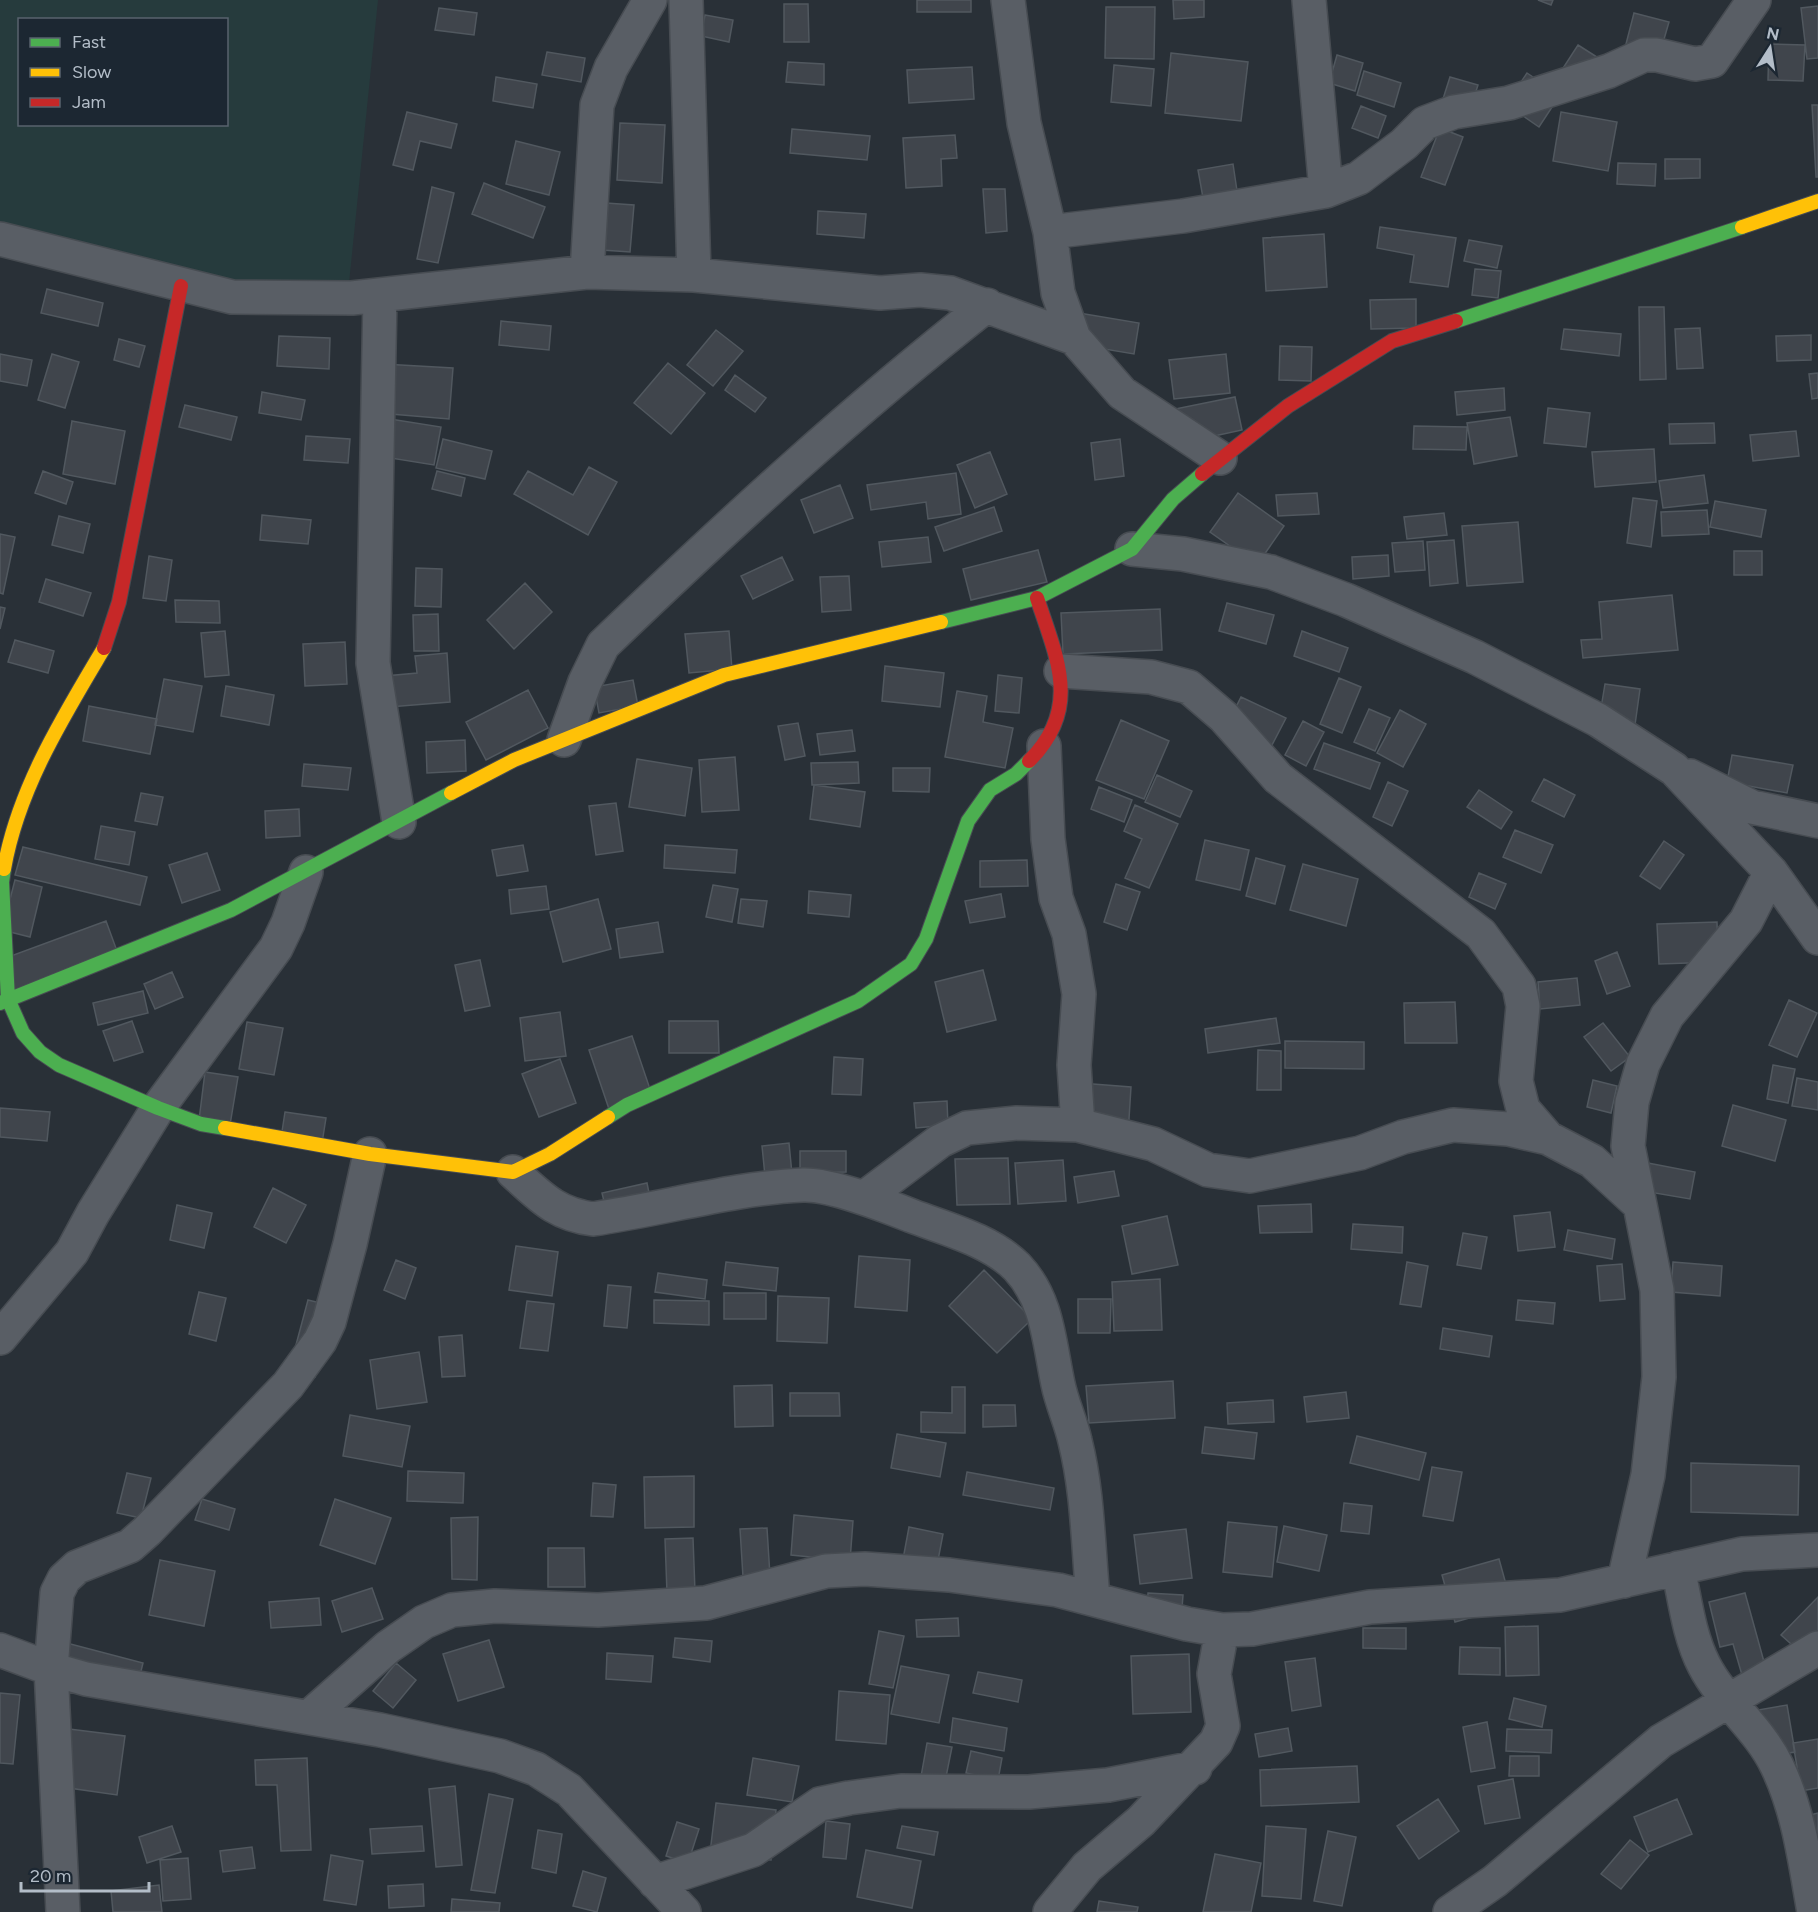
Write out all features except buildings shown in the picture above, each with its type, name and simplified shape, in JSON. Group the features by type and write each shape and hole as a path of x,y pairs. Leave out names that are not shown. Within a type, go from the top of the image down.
{"street":[{"path":"587,273 597,105 611,68 650,0"},
{"path":"686,0 694,275"},
{"path":"1008,0 1024,123 1050,232 1058,293 1074,338 1122,393 1220,458"},
{"path":"1309,0 1326,191"},
{"path":"1050,232 1183,216 1326,191 1359,178 1404,144 1425,123 1454,112 1509,103 1609,71 1644,55 1657,55 1695,64 1712,61 1754,0"},
{"path":"4,1001 231,910 514,760 724,675 1037,598 1132,549 1173,499 1220,458 1288,406 1392,341 1644,261 1818,201"},
{"path":"0,239 232,297 352,298 587,273 694,275 880,294 920,290 950,293 987,304 1074,338"},
{"path":"181,286 119,602 107,642 54,732 10,837 2,882 4,1001 23,1034 40,1052 59,1065 201,1124 370,1154 513,1172 550,1154 627,1106 858,1001 911,964 926,939 968,821 990,790 1016,774 1044,746 1060,710 1060,671 1037,598"},
{"path":"380,296 373,663 399,822"},
{"path":"564,740 585,682 603,645 702,549 795,464 882,387 987,304"},
{"path":"1132,549 1184,554 1271,572 1346,600 1475,657 1598,720 1674,768 1752,807 1818,821"},
{"path":"1060,671 1151,677 1189,687 1224,717 1278,778 1481,934 1519,986 1523,1006 1516,1081 1523,1109 1548,1138"},
{"path":"1044,746 1049,849 1056,898 1069,934 1079,994 1074,1065 1078,1125"},
{"path":"1674,768 1771,872 1818,938"},
{"path":"0,1338 72,1252 93,1213 158,1108 276,948 288,923 306,872"},
{"path":"1624,1581 1648,1474 1659,1377 1657,1290 1628,1146 1632,1102 1643,1064 1667,1016 1746,921 1771,872"},
{"path":"864,1198 940,1141 967,1128 1017,1123 1078,1125 1153,1144 1209,1170 1250,1176 1360,1153 1403,1137 1454,1125 1508,1129 1548,1138 1592,1161 1640,1205"},
{"path":"63,1912 51,1669 57,1593 64,1579 77,1567 129,1545 147,1531 288,1384 320,1341 328,1322 350,1244 370,1154"},
{"path":"513,1172 550,1206 572,1216 593,1219 766,1189 806,1185 864,1198 987,1246 1016,1266 1037,1295 1048,1328 1058,1387 1075,1441 1083,1484 1092,1598"},
{"path":"310,1716 388,1647 424,1622 452,1610 495,1606 598,1610 706,1603 826,1571 865,1569 949,1575 1058,1590 1187,1624 1222,1630 1252,1629 1370,1607 1560,1595 1742,1554 1818,1551"},
{"path":"1678,1568 1693,1634 1704,1666 1751,1724 1776,1764 1797,1814 1814,1912"},
{"path":"1050,1912 1087,1867 1141,1821 1195,1768 1216,1742 1222,1726 1214,1674 1222,1630"},
{"path":"1450,1912 1495,1881 1660,1741 1818,1648"},
{"path":"0,1650 86,1679 310,1716 500,1756 536,1769 569,1790 684,1912"},
{"path":"655,1882 753,1850 820,1804 901,1791 1029,1792 1108,1785 1195,1768"}],"green space":[{"path":"0,0 378,0 348,293 212,301 0,240"}],"traffic: fast":[{"path":"1456,321 1742,227"},
{"path":"941,622 1037,598 1132,549 1173,499 1202,474"},
{"path":"608,1117 627,1105 858,1001 911,964 926,939 968,821 990,790 1016,774 1029,761"},
{"path":"0,1003 231,910 451,793"},
{"path":"4,869 2,882 8,999 23,1033 40,1052 59,1065 158,1108 201,1124 225,1128"}],"traffic: slow":[{"path":"1742,227 1818,201"},
{"path":"451,793 514,760 724,675 941,622"},
{"path":"4,869 11,839 31,782 58,727 104,648"},
{"path":"225,1128 370,1154 513,1172 550,1154 608,1117"}],"traffic: jam":[{"path":"104,648 119,602 181,286"},
{"path":"1202,474 1288,406 1392,341 1456,321"},
{"path":"1029,761 1045,741 1055,722 1060,702 1057,662 1037,598"}]}
